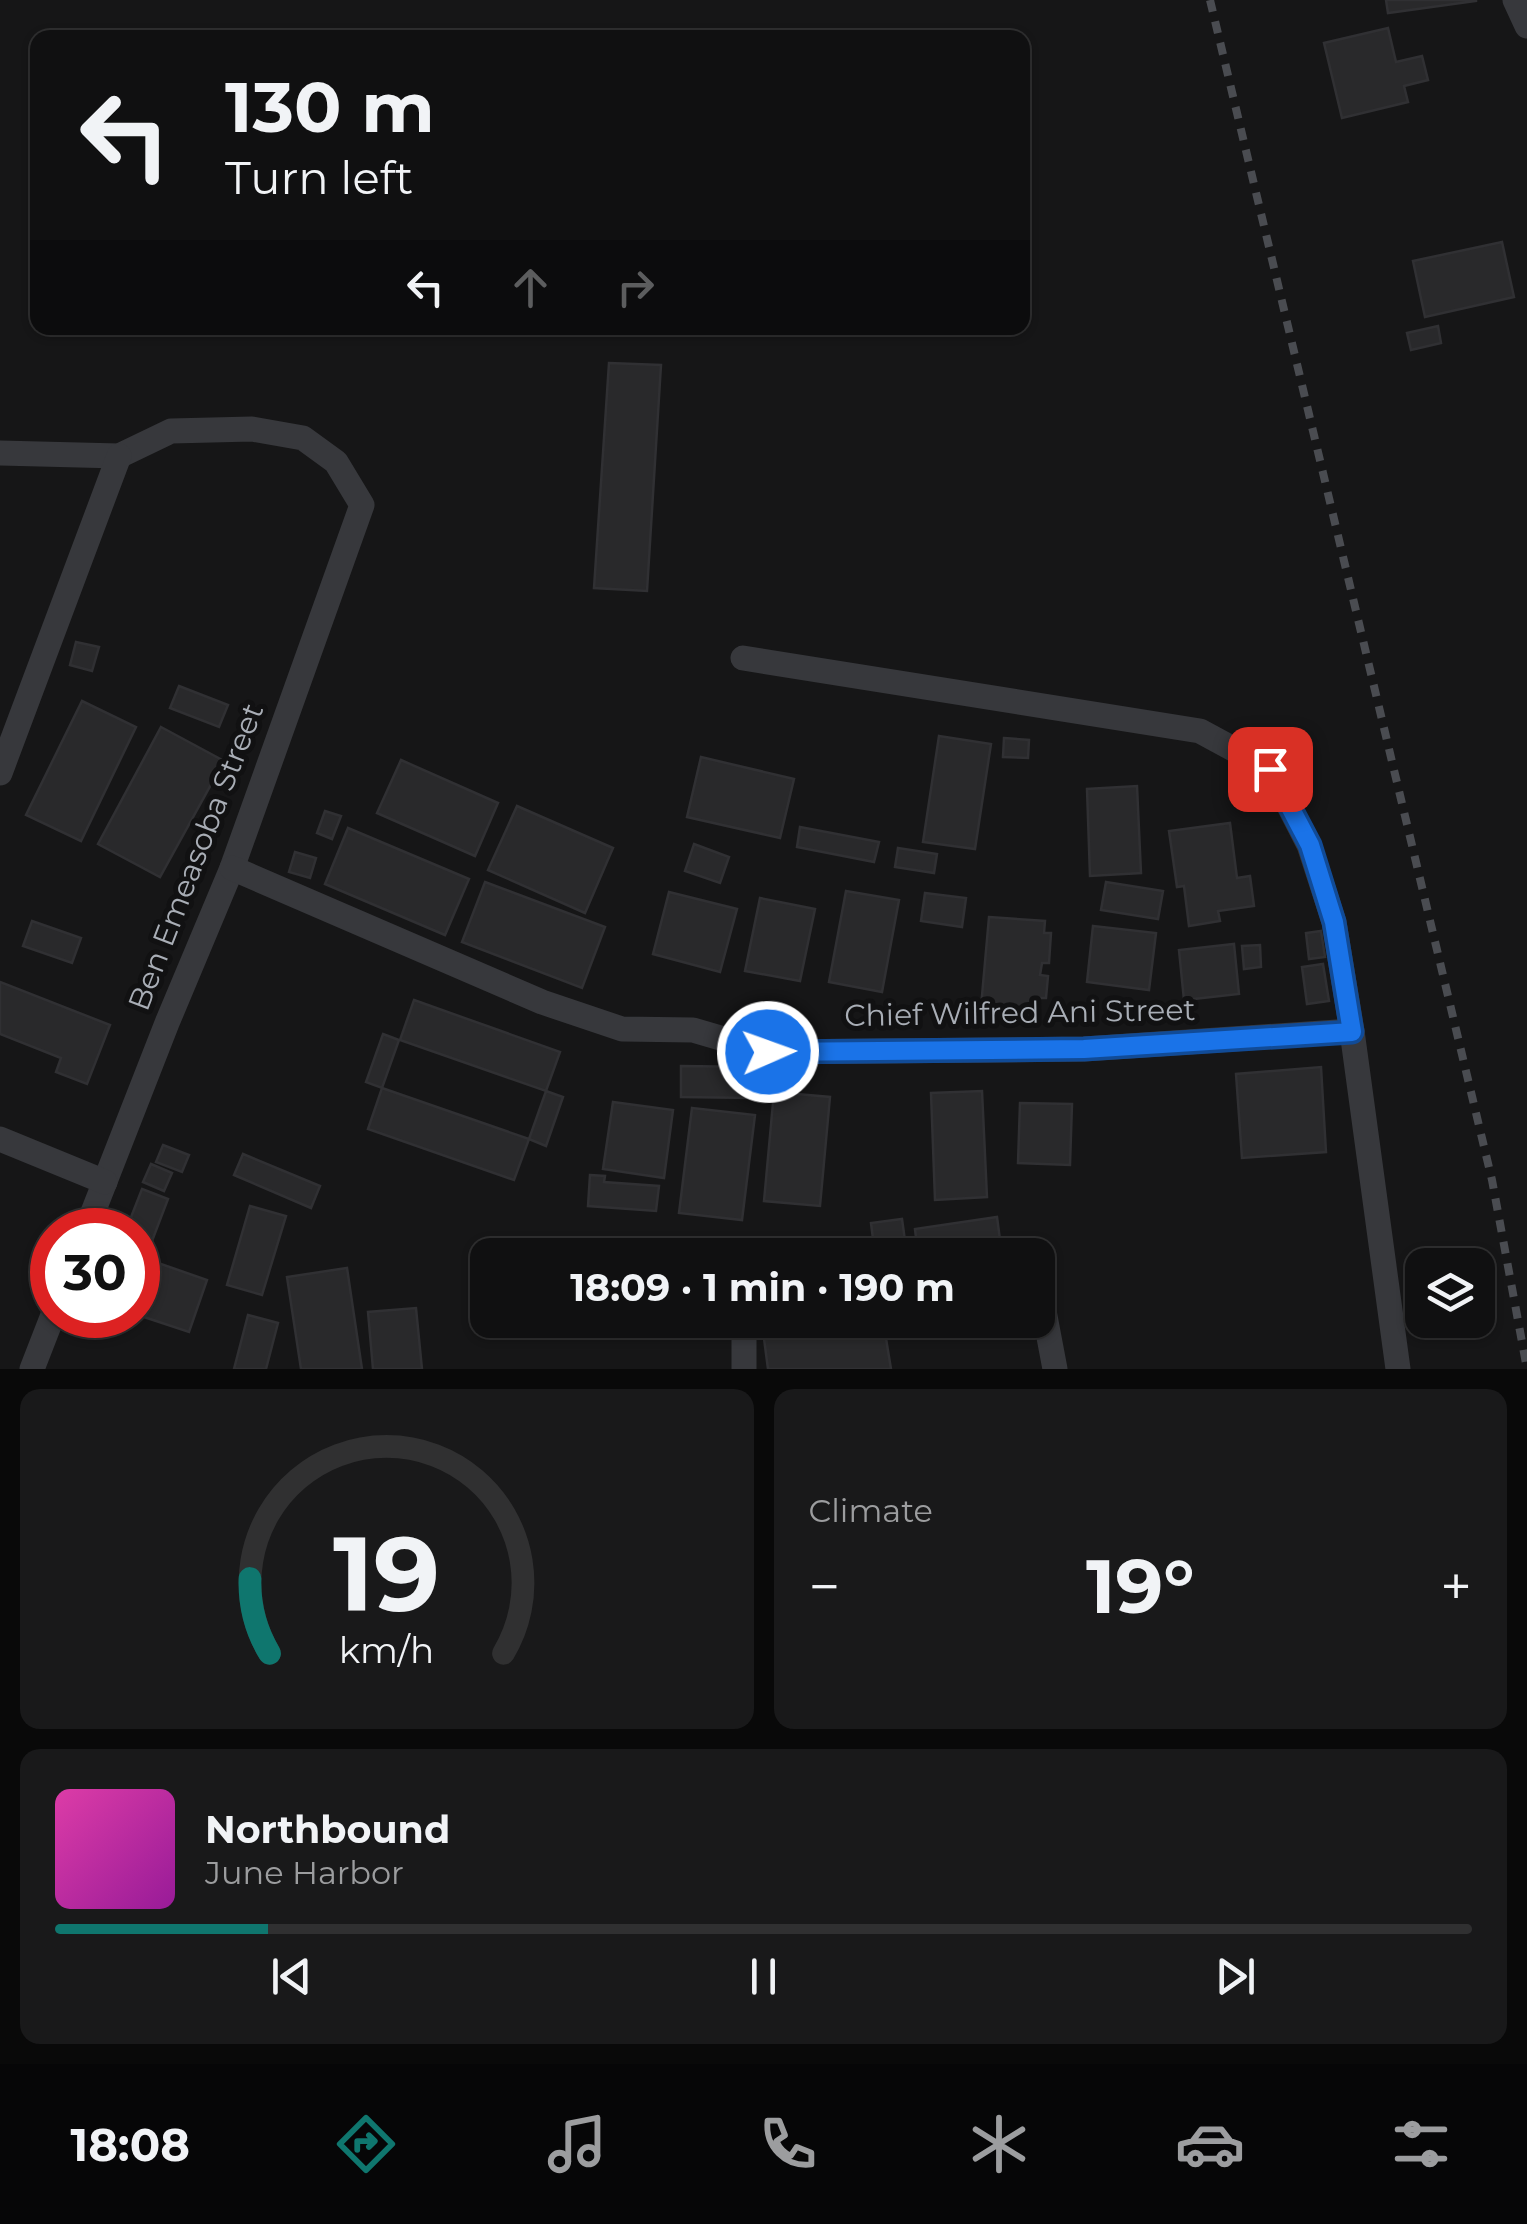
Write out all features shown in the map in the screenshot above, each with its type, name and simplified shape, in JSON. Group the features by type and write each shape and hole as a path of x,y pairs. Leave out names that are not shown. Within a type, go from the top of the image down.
{"street":[{"path":"1515,0 1527,26"},
{"name":"Ben Emeasoba Street","path":"95,1208 232,868 362,505 336,462 303,438 252,429 171,431 119,456"},
{"path":"0,453 119,456 0,773"},
{"path":"744,658 1200,731 1270,769 1310,845 1334,922 1398,1369"},
{"name":"Chief Wilfred Ani Street","path":"232,868 542,1002 622,1029 692,1030 768,1052 1084,1049 1352,1032"},
{"path":"0,1139 105,1182"},
{"path":"32,1369 44,1338"},
{"path":"744,1338 744,1369"},
{"path":"1049,1338 1055,1369"}],"building":[{"path":"1386,0 1476,0 1476,1 1388,13"},
{"path":"1388,28 1396,62 1422,56 1428,80 1404,86 1408,102 1342,118 1324,43"},
{"path":"1502,242 1514,297 1425,317 1413,261"},
{"path":"1438,326 1441,343 1411,350 1407,333"},
{"path":"609,363 661,365 647,591 594,588"},
{"path":"76,642 99,647 92,671 70,665"},
{"path":"179,686 228,705 219,727 170,708"},
{"path":"82,701 136,727 81,841 26,815"},
{"path":"161,727 224,761 160,877 98,844"},
{"path":"939,736 991,744 975,849 923,842"},
{"path":"1004,738 1029,740 1028,758 1003,757"},
{"path":"701,757 794,779 780,838 687,817"},
{"path":"401,760 498,803 475,856 377,813"},
{"path":"1137,786 1141,873 1090,876 1087,789"},
{"path":"517,806 613,848 585,913 488,870"},
{"path":"325,811 341,816 332,839 317,833"},
{"path":"1230,823 1237,878 1250,876 1254,906 1218,911 1220,921 1189,926 1184,886 1177,887 1169,831"},
{"path":"800,827 879,842 874,862 797,847"},
{"path":"348,828 469,879 445,935 325,884"},
{"path":"694,844 729,857 720,883 685,871"},
{"path":"898,848 937,854 934,873 895,867"},
{"path":"295,852 316,858 310,878 289,872"},
{"path":"485,882 605,927 582,988 462,942"},
{"path":"1106,882 1163,891 1158,919 1101,910"},
{"path":"846,891 899,900 882,992 829,982"},
{"path":"669,892 737,909 720,972 653,954"},
{"path":"925,893 966,898 962,927 921,921"},
{"path":"760,898 815,909 800,981 745,971"},
{"path":"989,917 1045,921 1044,933 1051,933 1049,963 1042,963 1040,975 1048,976 1046,998 1038,998 1037,1011 981,1007"},
{"path":"32,921 81,938 72,963 23,946"},
{"path":"1093,926 1156,933 1149,990 1087,982"},
{"path":"1321,931 1325,957 1309,959 1306,933"},
{"path":"1234,944 1239,994 1184,1000 1179,950"},
{"path":"1260,945 1261,967 1244,969 1242,946"},
{"path":"1323,964 1329,1001 1307,1004 1302,967"},
{"path":"0,982 110,1025 87,1084 56,1072 61,1058 0,1034"},
{"path":"414,1000 560,1052 546,1091 400,1040"},
{"path":"383,1034 399,1040 382,1088 366,1082"},
{"path":"681,1066 756,1067 755,1098 681,1097"},
{"path":"1321,1067 1326,1152 1242,1158 1236,1074"},
{"path":"382,1088 529,1139 514,1180 368,1129"},
{"path":"546,1091 563,1097 546,1146 529,1139"},
{"path":"982,1091 987,1197 935,1200 931,1093"},
{"path":"774,1092 830,1097 820,1206 764,1201"},
{"path":"613,1102 673,1110 664,1178 603,1169"},
{"path":"1020,1103 1072,1104 1070,1165 1018,1163"},
{"path":"692,1108 755,1115 742,1220 679,1213"},
{"path":"163,1145 189,1155 182,1172 156,1162"},
{"path":"243,1154 320,1186 311,1208 234,1175"},
{"path":"151,1164 172,1173 164,1191 143,1182"},
{"path":"590,1175 605,1176 604,1182 659,1186 656,1211 588,1206"},
{"path":"142,1189 168,1199 160,1220 160,1208 135,1208"},
{"path":"250,1206 286,1216 262,1295 227,1285"},
{"path":"997,1217 1000,1238 916,1238 915,1229"},
{"path":"902,1219 905,1238 873,1238 871,1223"},
{"path":"160,1264 207,1280 189,1332 160,1322"},
{"path":"347,1268 362,1369 301,1369 287,1277"},
{"path":"416,1308 422,1369 373,1369 368,1312"},
{"path":"248,1315 278,1323 266,1369 234,1369"},
{"path":"764,1338 886,1338 891,1369 768,1369"}],"railway":[{"path":"1210,0 1492,1180 1527,1369"}],"route":[{"path":"768,1052 1084,1049 1352,1032 1334,922 1310,845 1270,769"}]}
